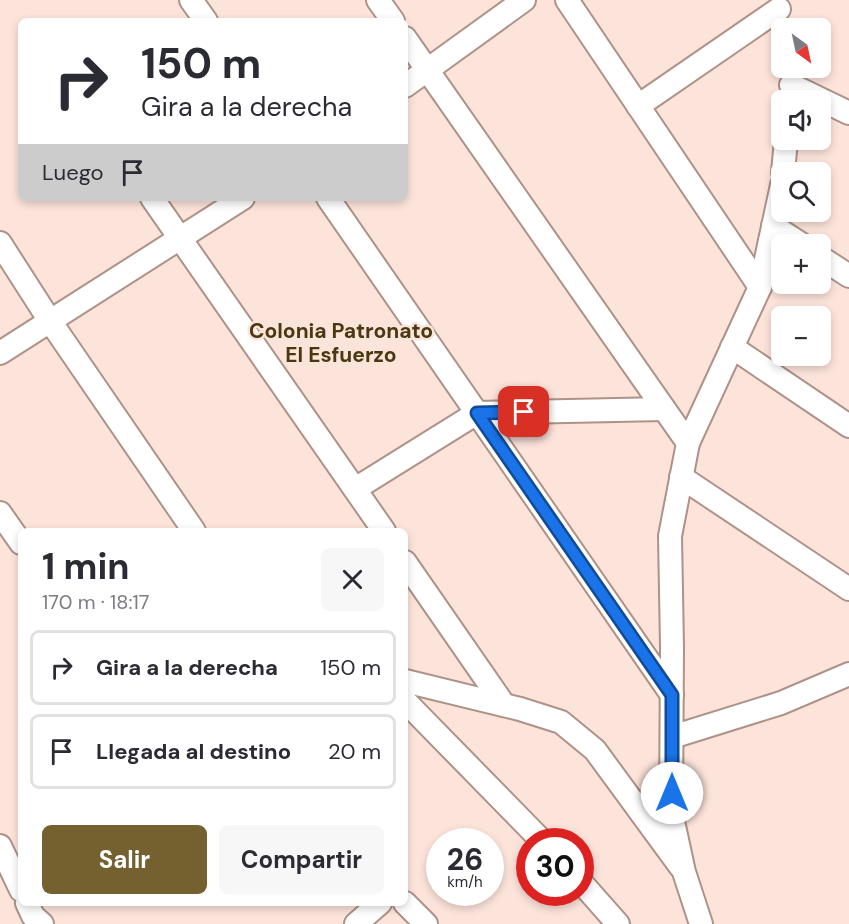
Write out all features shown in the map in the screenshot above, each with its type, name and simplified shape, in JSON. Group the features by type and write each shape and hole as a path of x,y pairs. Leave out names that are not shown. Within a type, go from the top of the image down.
{"street":[{"path":"191,0 204,18"},
{"path":"378,0 391,18"},
{"path":"408,84 524,0"},
{"path":"567,0 760,287"},
{"path":"638,106 779,12"},
{"path":"408,42 688,443"},
{"path":"791,84 849,114"},
{"path":"154,201 382,528"},
{"path":"0,353 238,201"},
{"path":"330,201 672,695"},
{"path":"701,924 684,872 671,812 670,536 688,443 760,287 773,222"},
{"path":"772,226 785,234"},
{"path":"0,243 50,321 192,528"},
{"path":"831,265 849,276"},
{"path":"732,347 849,426"},
{"path":"355,489 477,413 664,409"},
{"path":"681,477 849,590"},
{"path":"0,513 18,539"},
{"path":"408,566 504,705"},
{"path":"672,737 780,703 849,674"},
{"path":"408,682 504,705 561,722 595,750 684,872"},
{"path":"408,704 529,828"},
{"path":"0,846 15,885"},
{"path":"594,896 618,924"},
{"path":"28,906 33,916 42,924"},
{"path":"356,924 377,906"},
{"path":"408,906 426,924"}],"district":[{"name":"Colonia Patronato El Esfuerzo","path":"341,343"}],"route":[{"path":"524,412 477,413 672,695 672,793"}]}
